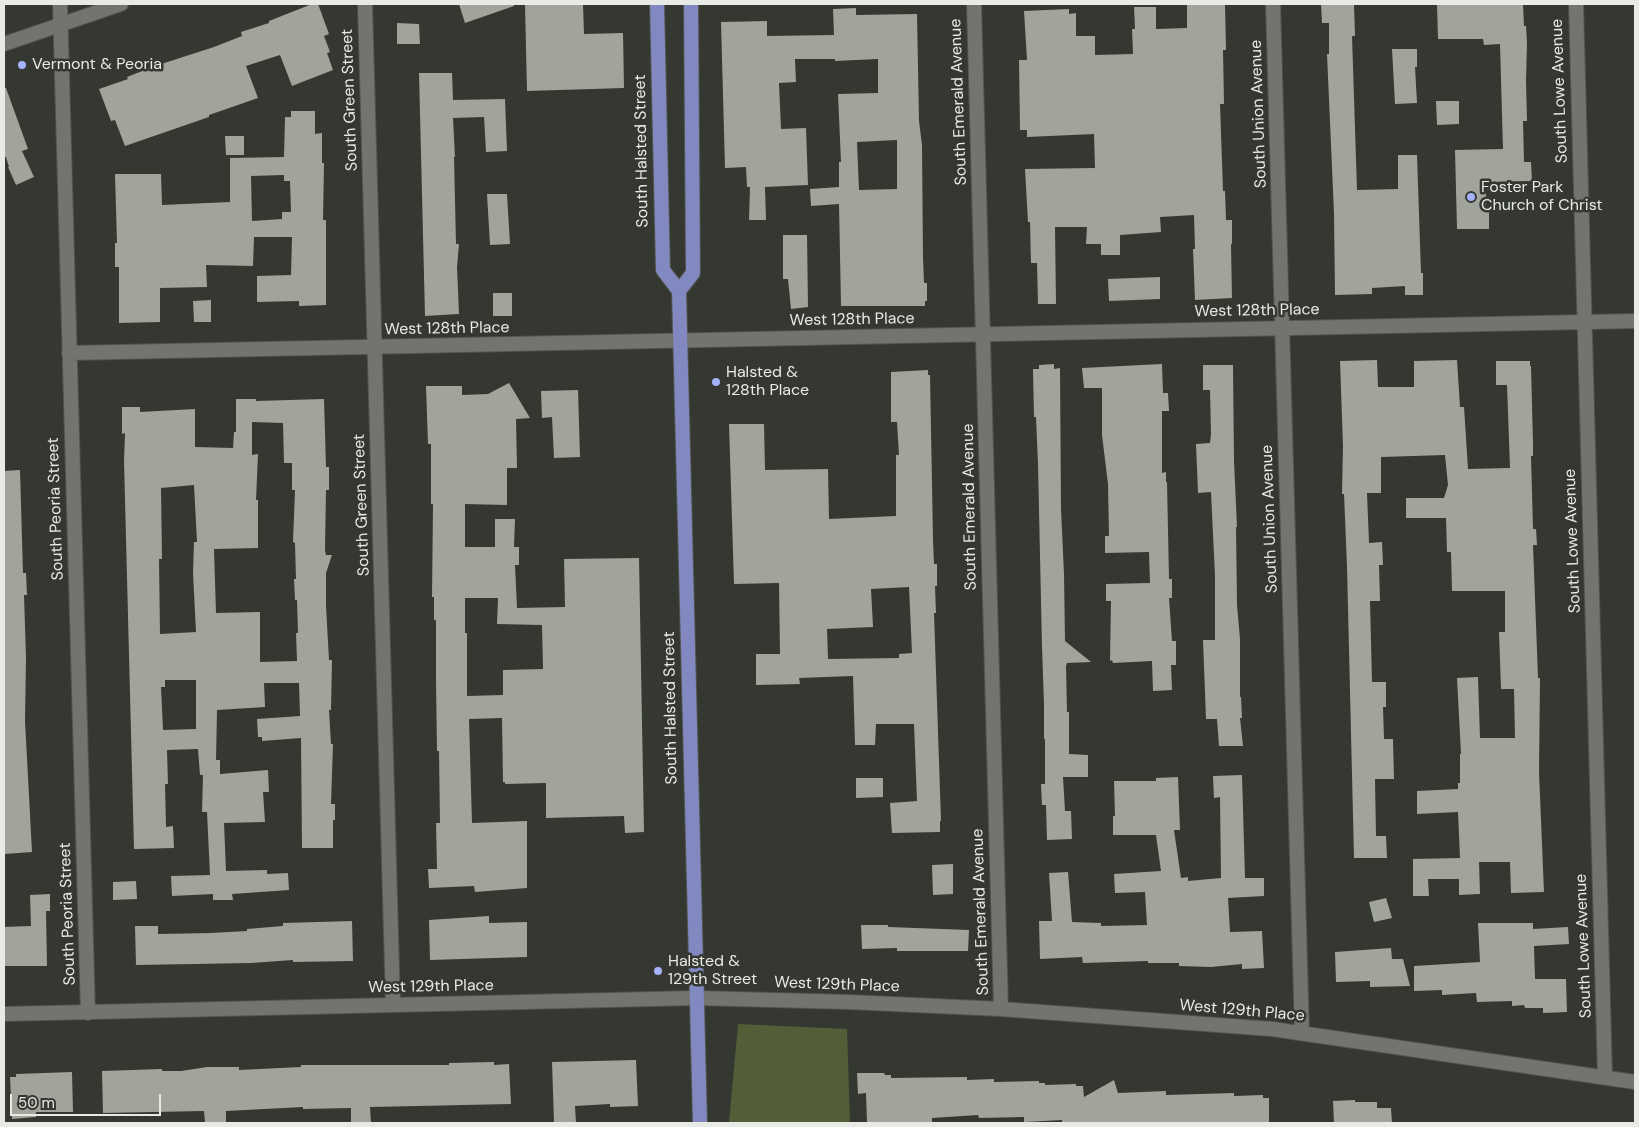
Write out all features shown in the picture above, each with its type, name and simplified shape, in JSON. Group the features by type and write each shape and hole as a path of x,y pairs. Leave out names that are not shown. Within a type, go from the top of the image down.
{"main road":[{"name":"South Halsted Street","path":"657,4 663,270 679,291 700,1123"},
{"path":"679,291 693,273 691,4"}],"street":[{"name":"South Peoria Street","path":"60,4 88,1013"},
{"path":"4,44 121,4"},
{"name":"South Green Street","path":"365,4 394,1005"},
{"name":"South Emerald Avenue","path":"974,4 1001,1009"},
{"name":"South Union Avenue","path":"1273,4 1302,1034"},
{"name":"South Lowe Avenue","path":"1576,4 1605,1077"},
{"name":"West 128th Place","path":"69,354 1635,321"},
{"name":"West 129th Place","path":"4,1014 696,998 1001,1009 1272,1029 1635,1082"}],"green space":[{"path":"738,1024 847,1029 850,1123 729,1123"}],"building":[{"path":"312,4 318,4 329,34 324,36 330,52 327,53 333,70 292,86 280,55 246,66 258,98 125,146 115,120 111,121 99,89 128,79 127,77 155,66 242,36 241,32 269,23 269,21"},
{"path":"459,4 514,4 514,6 465,23"},
{"path":"525,4 583,4 584,34 623,33 624,88 527,91"},
{"path":"1187,4 1225,4 1226,50 1223,50 1224,104 1220,104 1226,220 1232,220 1232,298 1195,300 1194,215 1160,217 1161,232 1120,235 1120,255 1101,255 1101,244 1086,244 1087,227 1055,227 1056,304 1038,304 1037,263 1031,263 1030,222 1028,222 1025,169 1095,168 1094,134 1027,137 1027,130 1020,130 1019,60 1027,60 1024,11 1069,9 1069,14 1076,13 1076,36 1095,36 1095,55 1133,54 1132,29 1135,29 1134,7 1156,7 1156,29 1187,28"},
{"path":"1321,4 1354,4 1355,36 1352,36 1357,190 1398,189 1398,155 1417,155 1423,295 1405,295 1405,286 1372,288 1372,294 1335,295 1334,213 1327,54 1329,54 1329,23 1322,23"},
{"path":"1437,4 1523,4 1527,43 1527,121 1523,121 1524,162 1531,162 1532,181 1486,182 1486,212 1489,212 1489,229 1457,229 1455,150 1503,149 1500,44 1484,45 1483,39 1438,39"},
{"path":"856,8 856,15 917,14 919,121 922,145 923,257 924,283 927,283 927,301 925,301 925,306 841,306 839,204 811,206 810,189 839,187 839,162 841,162 838,94 878,93 878,59 835,61 835,59 795,59 796,82 779,83 781,129 806,128 808,185 765,187 766,220 749,220 750,187 747,187 746,167 725,168 721,22 767,21 767,36 834,35 833,9","holes":["897,140 897,189 859,190 857,142"]},
{"path":"397,23 419,24 420,44 397,44"},
{"path":"1392,49 1417,49 1417,67 1415,67 1417,103 1395,104"},
{"path":"419,73 452,73 453,100 505,99 507,151 486,152 484,117 453,118 456,244 459,244 457,267 459,314 425,316"},
{"path":"4,88 6,88 28,149 22,151 34,177 16,185 6,157 4,157"},
{"path":"1436,101 1459,101 1459,124 1437,125"},
{"path":"291,111 315,111 315,134 322,133 322,163 324,163 323,220 326,220 326,305 299,306 299,301 257,302 257,276 291,275 292,237 254,237 253,266 206,265 207,287 160,288 160,322 119,323 119,267 115,267 115,243 117,243 115,174 161,174 162,205 230,202 230,158 284,157 285,117 291,117","holes":["284,175 284,181 290,181 291,212 282,212 282,219 252,221 251,176"]},
{"path":"225,136 244,136 244,155 226,155"},
{"path":"487,194 507,194 510,244 490,245"},
{"path":"783,235 807,235 808,307 791,309 788,279 783,279"},
{"path":"1160,277 1160,299 1109,301 1108,279"},
{"path":"493,293 512,293 512,316 493,316"},
{"path":"211,300 211,322 194,322 193,301"},
{"path":"1377,360 1378,387 1414,387 1414,361 1457,360 1460,407 1464,407 1468,469 1510,468 1507,385 1496,385 1496,361 1530,361 1533,444 1533,456 1531,456 1533,529 1536,529 1537,545 1533,545 1538,678 1540,678 1539,772 1544,892 1511,893 1510,862 1479,862 1480,894 1459,895 1459,879 1428,879 1429,896 1413,896 1413,859 1460,858 1458,812 1417,814 1417,791 1458,789 1458,783 1460,783 1461,754 1457,678 1478,677 1480,738 1515,738 1514,689 1501,689 1499,632 1505,632 1505,591 1452,591 1451,552 1447,552 1446,518 1406,518 1406,498 1444,498 1448,485 1445,455 1381,457 1381,493 1367,493 1369,543 1382,542 1383,565 1379,565 1380,601 1370,601 1372,682 1386,682 1386,707 1383,707 1384,739 1393,739 1394,779 1375,779 1376,836 1386,836 1387,858 1354,858 1347,566 1344,494 1342,494 1343,446 1340,361"},
{"path":"1054,364 1054,369 1060,368 1061,509 1065,641 1091,662 1067,663 1066,666 1069,754 1088,755 1088,777 1063,777 1065,811 1071,811 1072,839 1047,840 1046,805 1042,805 1041,784 1045,784 1045,739 1038,464 1036,417 1034,417 1033,369 1039,369 1039,365"},
{"path":"1162,364 1163,393 1168,393 1169,411 1162,411 1162,473 1166,472 1167,482 1169,579 1172,579 1172,598 1169,598 1172,641 1176,641 1176,665 1171,665 1172,690 1153,691 1152,661 1113,663 1112,660 1110,661 1111,601 1106,601 1106,584 1150,583 1149,552 1105,553 1105,536 1109,536 1108,484 1102,435 1102,388 1084,388 1082,368"},
{"path":"1203,365 1233,365 1237,605 1240,639 1242,718 1240,718 1243,746 1219,746 1217,719 1206,719 1203,640 1215,640 1215,576 1211,492 1198,493 1196,444 1210,443 1211,434 1210,390 1203,390"},
{"path":"928,370 928,375 930,375 933,540 934,564 937,564 937,586 935,586 936,613 934,613 940,832 892,833 890,803 917,801 914,724 876,724 875,745 855,745 853,676 799,678 800,684 756,685 756,654 780,654 779,583 734,584 729,424 764,424 765,470 828,469 829,519 896,516 896,455 899,455 897,422 891,422 891,372","holes":["909,587 912,653 899,654 899,658 828,659 827,629 873,627 871,589"]},
{"path":"509,383 530,418 516,419 517,468 507,468 507,505 465,504 465,547 495,547 495,519 515,519 514,547 519,547 519,565 515,565 517,608 565,607 564,559 639,558 644,832 625,833 624,816 546,818 546,783 505,784 503,782 502,718 469,719 472,823 527,821 527,888 475,892 474,886 429,888 428,869 437,869 436,823 440,823 439,751 437,751 436,620 434,620 434,597 432,597 433,504 431,504 431,444 428,444 426,386 462,386 462,395 488,394","holes":["465,598 498,598 497,624 542,625 543,669 503,670 503,695 467,696"]},
{"path":"578,390 580,457 554,458 552,417 542,418 541,391"},
{"path":"236,399 256,399 256,401 324,399 326,467 329,467 329,490 326,490 325,550 326,555 332,555 326,573 326,606 329,660 332,660 331,710 329,710 331,744 333,744 331,804 335,804 335,820 333,820 333,848 302,848 301,738 262,741 262,737 258,737 257,719 300,716 299,683 264,683 265,707 217,710 216,760 220,760 220,774 268,770 269,792 263,792 265,822 224,823 226,871 267,870 267,874 288,873 289,890 232,894 233,900 213,900 213,894 172,896 171,876 210,875 207,812 202,812 203,775 200,775 198,749 167,750 168,784 165,784 166,827 173,826 174,848 134,849 124,461 125,433 122,434 122,407 140,407 140,412 195,409 195,447 233,448 234,432 236,432","holes":["252,422 283,423 284,463 292,463 292,490 295,490 293,542 295,543 295,600 297,600 297,661 260,662 260,612 216,613 214,549 258,548 258,500 256,500 258,454 252,455","194,485 197,542 194,542 193,573 196,632 160,634 159,559 162,559 161,488","165,680 196,680 196,729 163,730 161,687 165,687"]},
{"path":"20,470 23,573 26,573 27,595 24,595 26,657 25,721 32,852 4,854 4,471"},
{"path":"1242,775 1245,878 1264,878 1264,896 1228,898 1230,932 1262,931 1264,968 1242,969 1242,964 1211,967 1179,966 1179,963 1148,963 1148,961 1083,963 1082,957 1040,959 1039,921 1052,921 1049,873 1068,872 1072,922 1101,923 1101,926 1147,925 1145,892 1115,893 1114,874 1161,871 1156,835 1113,835 1113,816 1115,816 1114,781 1156,781 1156,778 1178,777 1180,830 1174,830 1181,878 1188,877 1188,881 1221,878 1220,797 1214,798 1213,776"},
{"path":"856,778 883,778 883,797 856,798"},
{"path":"953,864 953,894 933,895 932,865"},
{"path":"136,881 137,899 113,900 113,882"},
{"path":"50,894 50,911 46,911 47,966 4,966 4,927 31,926 30,895"},
{"path":"1386,898 1392,918 1374,922 1369,902"},
{"path":"489,916 489,923 527,922 527,957 430,960 429,920"},
{"path":"352,921 353,961 293,962 293,960 251,963 136,965 135,926 158,926 158,934 211,933 283,926 283,923"},
{"path":"1478,923 1533,923 1533,929 1568,927 1569,944 1534,946 1535,979 1566,979 1567,1012 1543,1013 1543,1008 1525,1008 1524,1005 1512,1006 1512,1001 1477,1002 1476,993 1442,995 1442,990 1414,991 1414,966 1480,962"},
{"path":"861,925 969,930 968,951 897,951 897,948 862,949"},
{"path":"1391,948 1392,959 1403,959 1410,986 1370,987 1370,981 1336,982 1335,952"},
{"path":"636,1060 638,1106 610,1107 610,1104 575,1106 576,1123 554,1123 552,1062"},
{"path":"494,1062 494,1065 509,1064 511,1104 370,1107 371,1123 351,1123 351,1108 303,1109 303,1107 226,1111 226,1123 205,1123 204,1111 103,1113 102,1071 162,1069 162,1071 181,1071 207,1067 239,1067 239,1070 301,1067 301,1065 449,1065 449,1063"},
{"path":"72,1072 73,1112 36,1112 36,1117 12,1119 10,1077 16,1077 16,1074"},
{"path":"857,1073 884,1073 885,1075 891,1075 891,1078 967,1077 967,1080 994,1079 994,1082 1039,1081 1039,1083 1045,1083 1045,1085 1076,1084 1076,1086 1083,1086 1084,1097 1114,1080 1118,1093 1166,1091 1166,1095 1234,1093 1234,1096 1263,1095 1263,1098 1269,1098 1269,1123 1062,1123 1062,1120 1024,1122 1024,1117 979,1118 978,1115 932,1118 932,1123 867,1123 866,1093 858,1094"},
{"path":"1355,1100 1355,1102 1377,1102 1377,1108 1391,1108 1392,1123 1334,1123 1333,1101"}],"place":[{"name":"Vermont & Peoria","path":"22,65"},
{"name":"Foster Park Church of Christ","path":"1471,197"},
{"name":"Halsted & 128th Place","path":"716,382"},
{"name":"Halsted & 129th Street","path":"658,971"}]}
